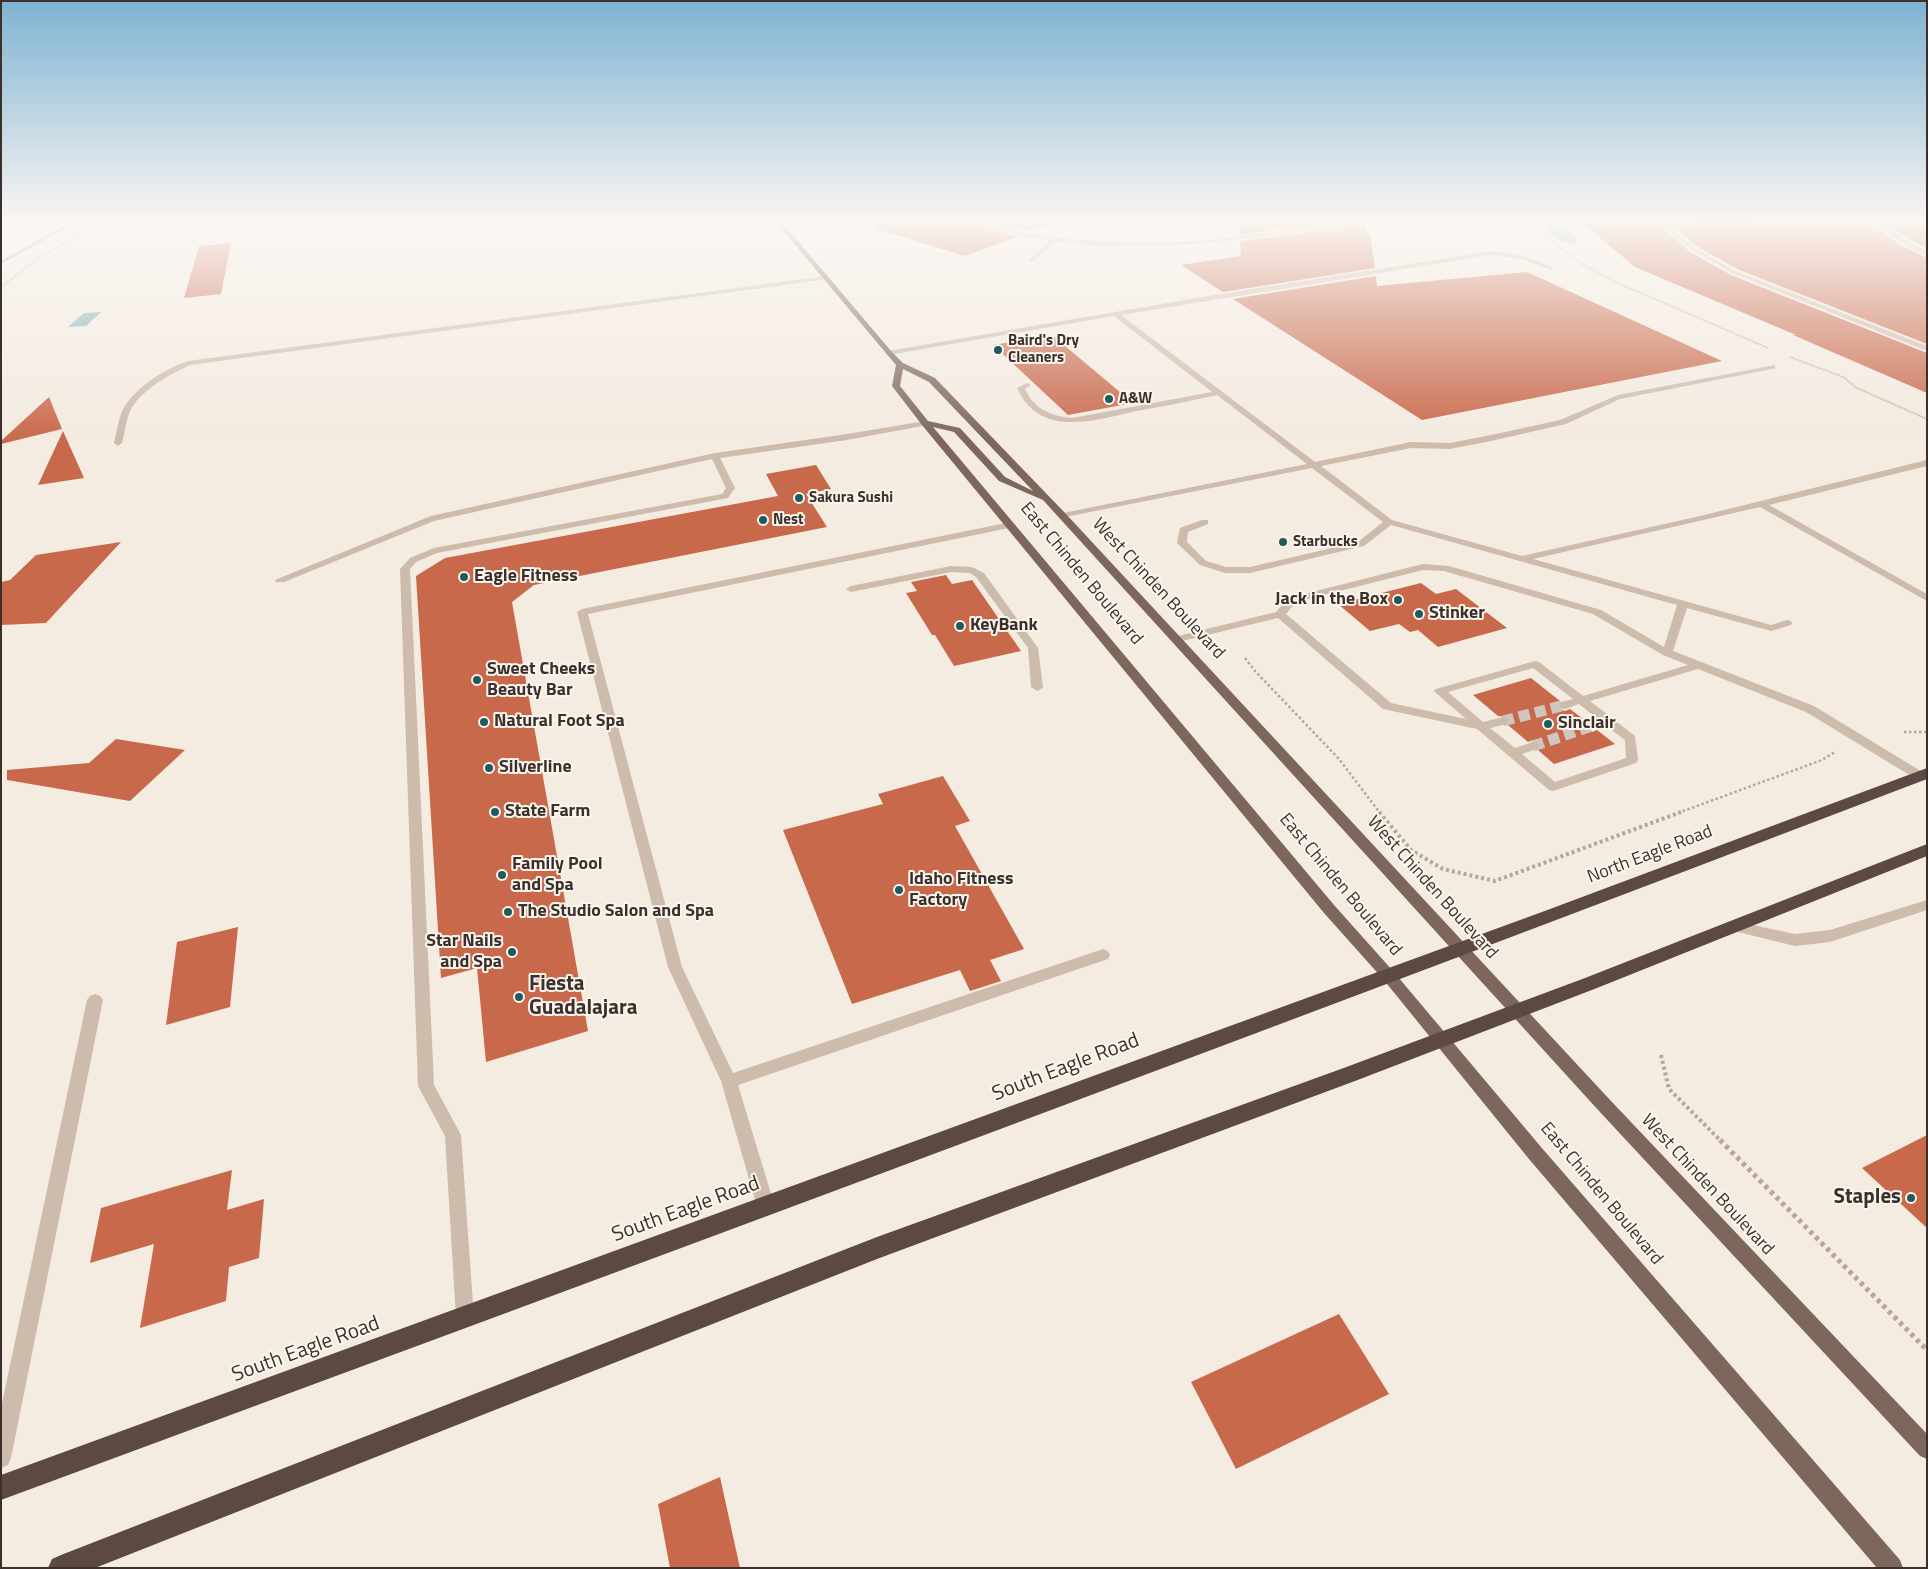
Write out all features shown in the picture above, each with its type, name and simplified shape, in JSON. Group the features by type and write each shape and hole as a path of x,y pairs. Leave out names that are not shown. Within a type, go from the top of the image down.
{"highway":[{"name":"North Eagle Road","path":"1388,975 1923,774"},
{"path":"61,1568 877,1248 1441,1039 1927,850"},
{"name":"South Eagle Road","path":"1,1488 466,1318 1388,975"}],"main road":[{"path":"839,294 900,365"},
{"name":"East Chinden Boulevard","path":"900,365 896,386 925,423 1323,902 1388,975 1542,1161 1892,1568"},
{"name":"West Chinden Boulevard","path":"900,365 932,380 1049,501 1178,639 1517,1010 1927,1449"},
{"path":"925,423 957,430 1002,479 1049,501"}],"street":[{"path":"118,443 127,410 150,386 169,372 188,362 699,294"},
{"path":"888,353 1237,294"},
{"path":"1790,294 1927,349"},
{"path":"1115,314 1389,522 1771,628 1787,623"},
{"path":"1063,516 1411,445 1450,446 1491,438 1563,422 1618,397 1772,367"},
{"path":"1027,385 1021,388 1023,396 1045,416 1071,421 1218,393"},
{"path":"280,580 431,519 715,456 847,437 925,423"},
{"path":"466,1318 453,1135 426,1086 406,569 414,560 434,551 725,496 731,488 715,456"},
{"path":"1523,559 1927,463"},
{"path":"1760,503 1927,598"},
{"path":"1204,522 1183,530 1182,542 1203,563 1225,570 1250,570 1361,544 1389,522"},
{"path":"766,1207 729,1081 675,967 582,612 1011,525"},
{"path":"1178,639 1280,614 1292,600 1423,567 1445,568 1598,612 1667,653 1696,666 1810,709 1923,774"},
{"path":"851,589 951,568 972,570 980,575 1033,648 1037,687"},
{"path":"1667,653 1683,604"},
{"path":"1280,614 1386,706 1482,726 1503,721"},
{"path":"1535,664 1631,739 1632,760 1553,787 1482,726 1440,691 1535,664"},
{"path":"1565,705 1696,666"},
{"path":"1592,726 1608,721"},
{"path":"1513,753 1533,746"},
{"path":"1734,926 1794,940 1830,936 1927,905"},
{"path":"729,1081 1103,955"},
{"path":"1,1458 95,1000"}],"path":[{"path":"1644,294 1775,351"},
{"path":"1786,356 1843,377 1857,388 1927,419"},
{"path":"1245,658 1255,671 1339,759 1396,835 1411,850 1443,869 1495,882 1794,770 1835,752"},
{"path":"1904,732 1927,732"},
{"path":"1661,1055 1670,1089 1927,1350"}],"water":[{"path":"101,312 86,326 68,327 84,313"}],"building":[{"path":"185,294 219,294 184,298"},
{"path":"1263,294 1576,294 1722,361 1422,420 1233,299"},
{"path":"1699,294 1779,294 1927,353 1927,393 1793,335 1796,335"},
{"path":"1801,294 1927,294 1927,344"},
{"path":"1052,335 1133,403 1068,415 993,345"},
{"path":"49,397 62,429 1,444 1,441"},
{"path":"63,431 84,478 38,485"},
{"path":"816,465 831,489 806,494 827,527 534,585 512,602 588,1031 486,1062 477,968 441,978 416,576 445,558 778,496 766,474"},
{"path":"121,542 46,623 1,625 1,582 10,580 36,555"},
{"name":"KeyBank","path":"946,575 952,584 972,580 1021,651 954,666 906,593 917,591 911,582"},
{"name":"Stinker","path":"1421,583 1436,594 1456,589 1507,628 1438,647 1418,630 1410,632 1399,624 1370,631 1338,604"},
{"name":"Sinclair","path":"1531,678 1560,701 1557,704 1559,709 1565,711 1570,709 1587,722 1584,725 1586,730 1592,732 1597,730 1615,744 1554,764 1538,750 1541,747 1539,742 1533,740 1528,742 1508,725 1511,722 1509,717 1498,716 1473,695"},
{"path":"116,739 185,750 130,801 7,780 7,770 89,763"},
{"name":"Idaho Fitness Factory","path":"943,776 970,821 955,826 1024,949 990,960 1001,981 970,991 960,970 852,1004 783,830 883,804 878,794"},
{"path":"238,927 230,1007 166,1025 177,942"},
{"name":"Staples","path":"1927,1135 1927,1228 1862,1168"},
{"path":"232,1170 227,1210 264,1199 259,1258 229,1267 226,1301 140,1328 154,1244 90,1263 101,1208"},
{"path":"1339,1314 1389,1394 1236,1469 1191,1382"},
{"path":"720,1477 740,1568 670,1568 658,1504"}],"tunnel":[{"path":"1503,721 1565,705"},
{"path":"1533,746 1592,726"}],"place":[{"name":"Baird's Dry Cleaners","path":"998,350"},
{"name":"A&W","path":"1109,399"},
{"name":"Sakura Sushi","path":"799,498"},
{"name":"Nest","path":"763,520"},
{"name":"Starbucks","path":"1283,542"},
{"name":"Eagle Fitness","path":"464,577"},
{"name":"Jack in the Box","path":"1398,600"},
{"name":"Stinker","path":"1419,614"},
{"name":"KeyBank","path":"960,626"},
{"name":"Sweet Cheeks Beauty Bar","path":"477,680"},
{"name":"Natural Foot Spa","path":"484,722"},
{"name":"Sinclair","path":"1548,724"},
{"name":"Silverline","path":"489,768"},
{"name":"State Farm","path":"495,812"},
{"name":"Family Pool and Spa","path":"502,875"},
{"name":"Idaho Fitness Factory","path":"899,890"},
{"name":"The Studio Salon and Spa","path":"508,912"},
{"name":"Star Nails and Spa","path":"512,952"},
{"name":"Fiesta Guadalajara","path":"519,997"},
{"name":"Staples","path":"1911,1198"}]}
